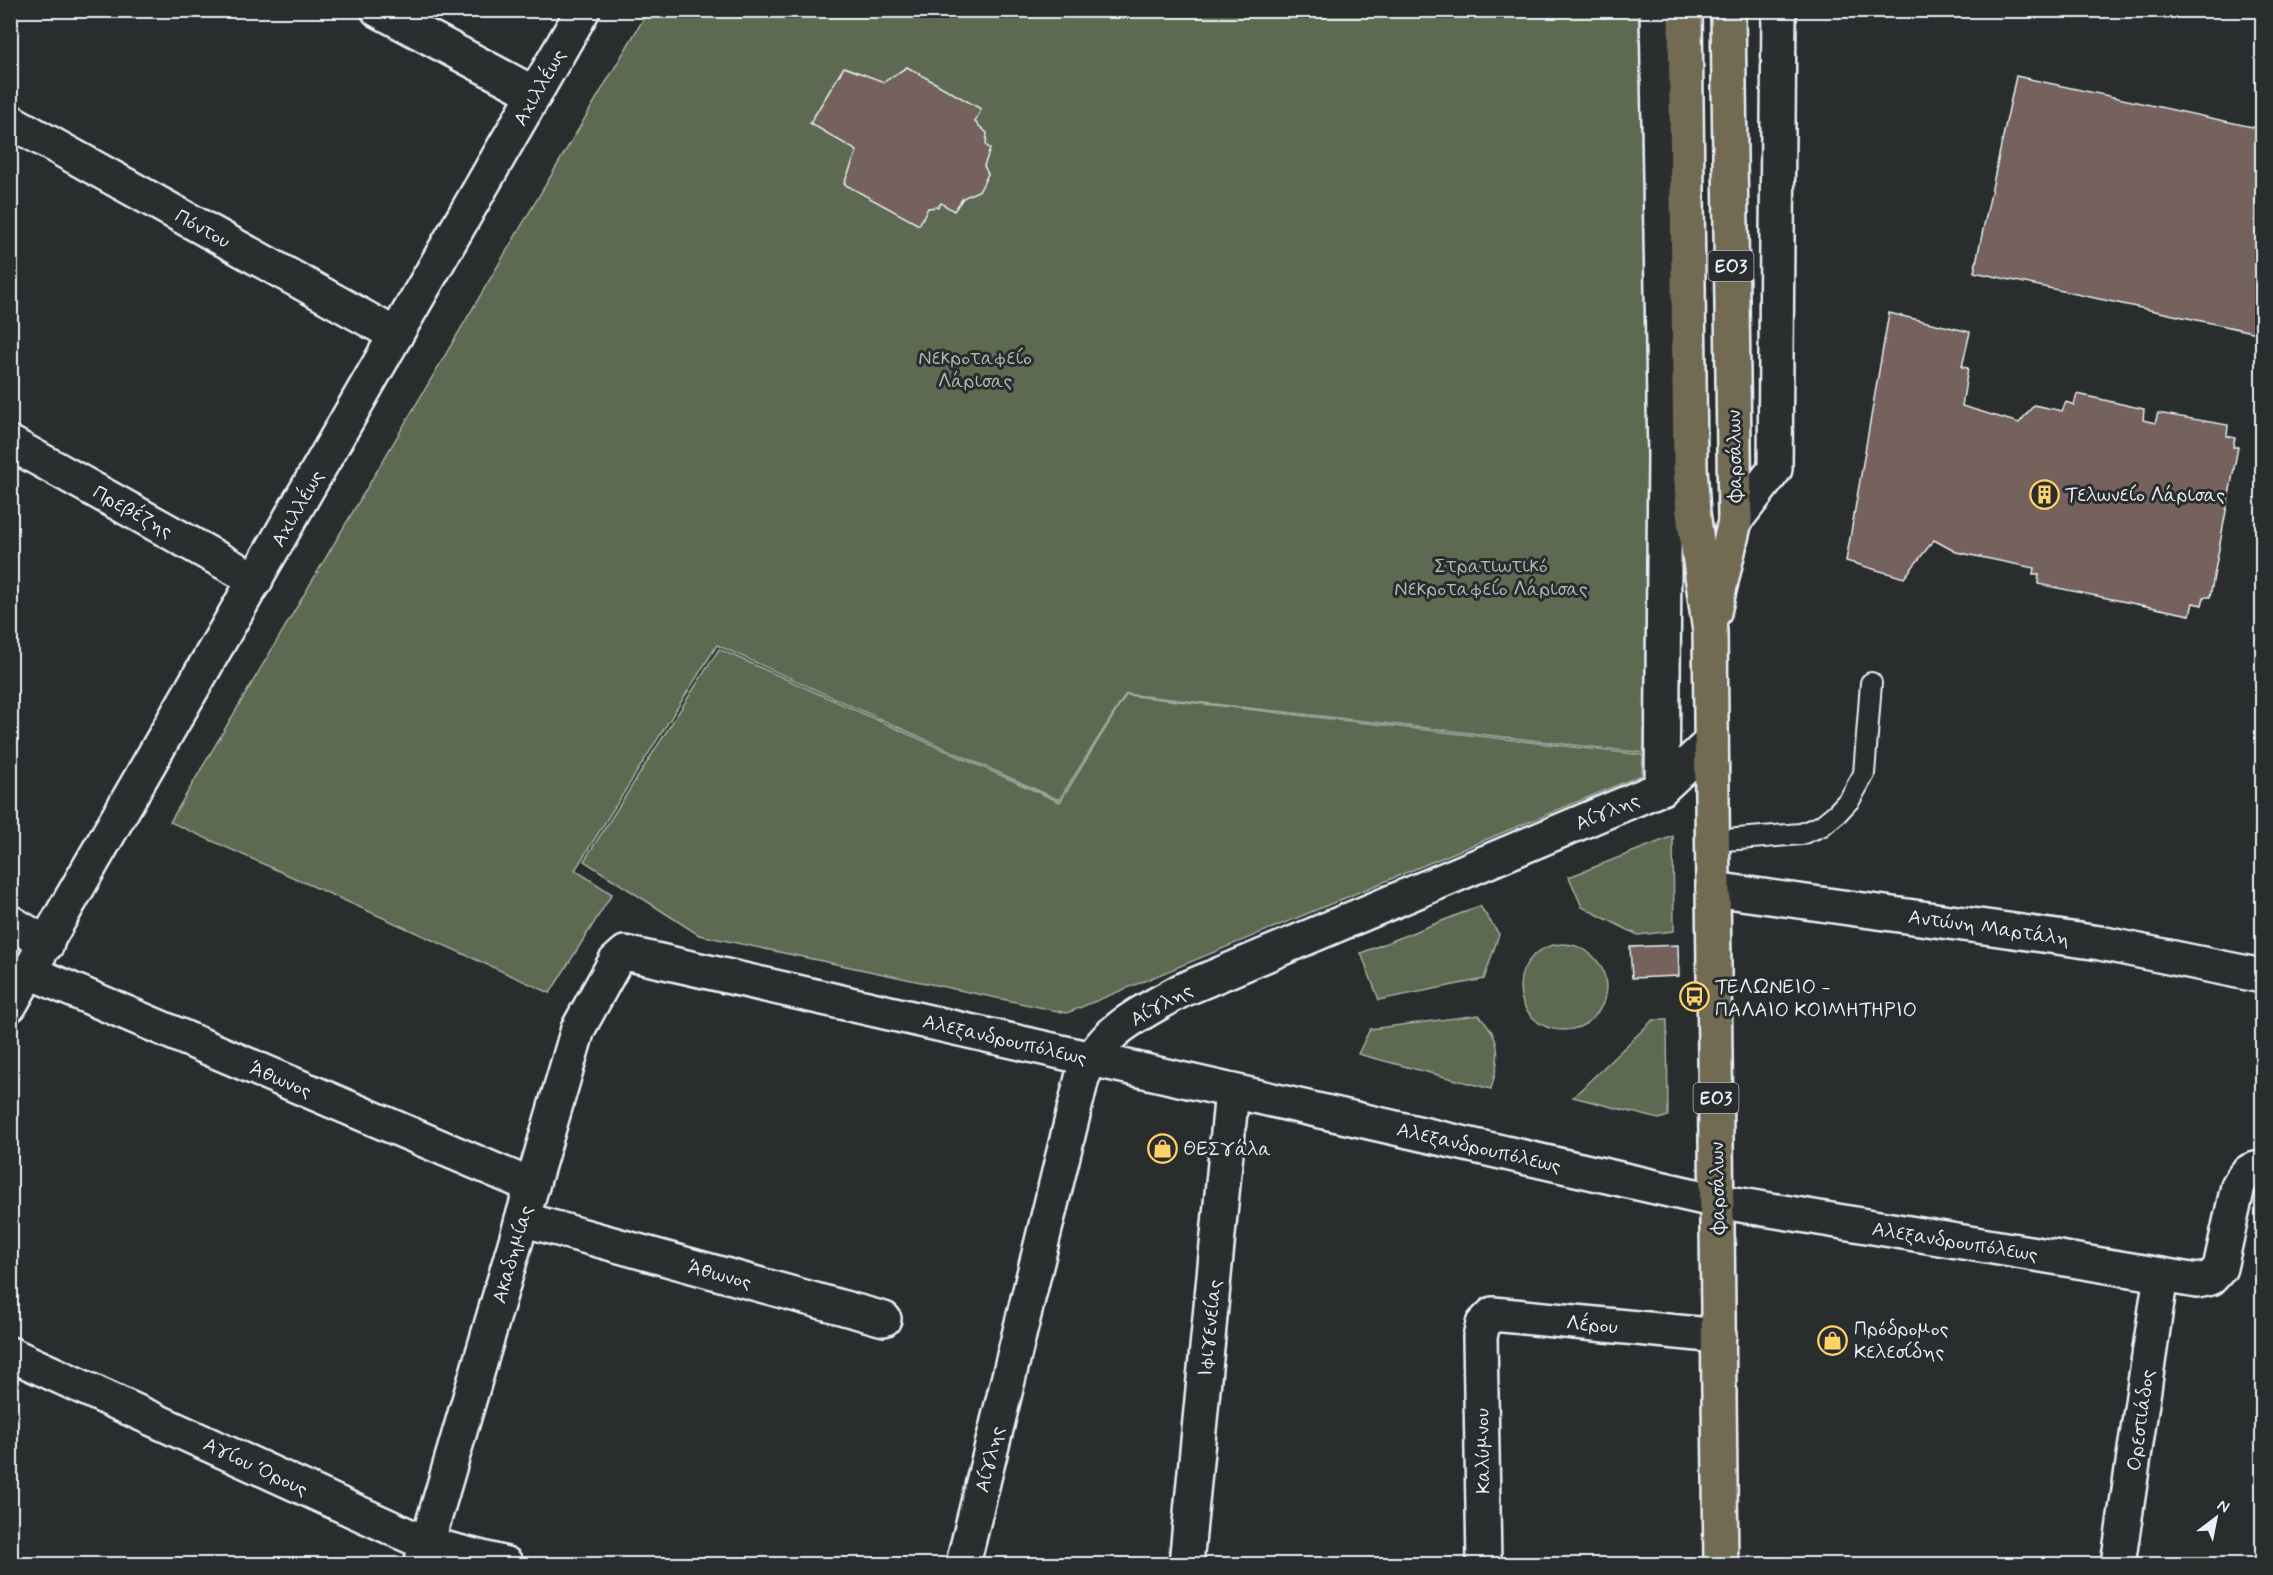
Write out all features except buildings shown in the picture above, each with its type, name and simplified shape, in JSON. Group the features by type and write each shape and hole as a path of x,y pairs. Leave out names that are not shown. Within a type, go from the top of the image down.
{"main road":[{"name":"ΕΟ3","path":"1685,10 1690,467 1693,513 1710,631"},
{"name":"Φαρσάλων","path":"1728,10 1735,521"},
{"name":"ΕΟ3","path":"1710,631 1735,521"},
{"name":"Φαρσάλων","path":"1710,631 1721,1564"}],"street":[{"path":"378,10 534,94"},
{"name":"Αχιλλέως","path":"10,1005 583,10"},
{"path":"1657,10 1665,455 1662,788"},
{"name":"Φαρσάλων","path":"1735,521 1775,469 1779,10"},
{"name":"Πόντου","path":"10,121 396,335"},
{"name":"Πρεβέζης","path":"10,443 256,579"},
{"name":"Αίγλης","path":"963,1564 1082,1078 1090,1059 1110,1033 1179,991 1662,788 1711,742"},
{"name":"Αντώνη Μαρτάλη","path":"1713,889 2100,943 2262,976"},
{"path":"10,922 47,944"},
{"name":"Αλεξανδρουπόλεως","path":"625,953 1717,1201 2198,1281 2211,1278 2220,1268 2238,1186 2245,1174 2258,1168 2262,1169"},
{"name":"Ακαδημίας","path":"424,1554 578,1029 615,962 625,953"},
{"name":"Άθωνος","path":"30,972 532,1186"},
{"name":"Ιφιγενείας","path":"1186,1564 1232,1091"},
{"name":"Άθωνος","path":"522,1219 884,1319"},
{"name":"Ορεστιάδος","path":"2118,1564 2161,1275"},
{"name":"Λέρου","path":"1480,1337 1483,1324 1492,1314 1719,1336"},
{"name":"Καλύμνου","path":"1480,1337 1484,1564"},
{"name":"Αγίου Όρους","path":"10,1354 424,1554 506,1564"}],"lane":[{"path":"1712,841 1801,834 1821,826 1837,813 1850,799 1864,774 1871,683"}],"green space":[{"name":"Νεκροταφείο Λάρισας","path":"648,11 1648,11 1652,442 1644,753 1126,694 1059,800 717,645 575,870 612,894 550,993 170,822"},
{"path":"719,649 1060,802 1126,695 1643,755 1642,775 1067,1013 699,935 584,861"},
{"path":"1673,836 1674,931 1638,935 1582,907 1569,877"},
{"path":"1480,906 1499,934 1484,979 1379,1000 1361,953"},
{"path":"1555,944 1571,944 1594,956 1603,970 1606,987 1603,1004 1594,1018 1571,1030 1555,1030 1539,1023 1527,1011 1520,995 1520,979 1527,963 1539,951"},
{"path":"1479,1015 1496,1041 1496,1068 1491,1089 1358,1054 1370,1029"},
{"path":"1653,1020 1667,1020 1668,1116 1659,1119 1573,1097"}],"place":[{"name":"Τελωνείο Λάρισας","path":"2044,494"},
{"name":"ΤΕΛΩΝΕΙΟ - ΠΑΛΑΙΟ ΚΟΙΜΗΤΗΡΙΟ","path":"1694,997"},
{"name":"ΘΕΣγάλα","path":"1162,1148"},
{"name":"Πρόδρομος Κελεσίδης","path":"1833,1340"}],"park label":[{"name":"Στρατιωτικό Νεκροταφείο Λάρισας","path":"1491,576"}]}
